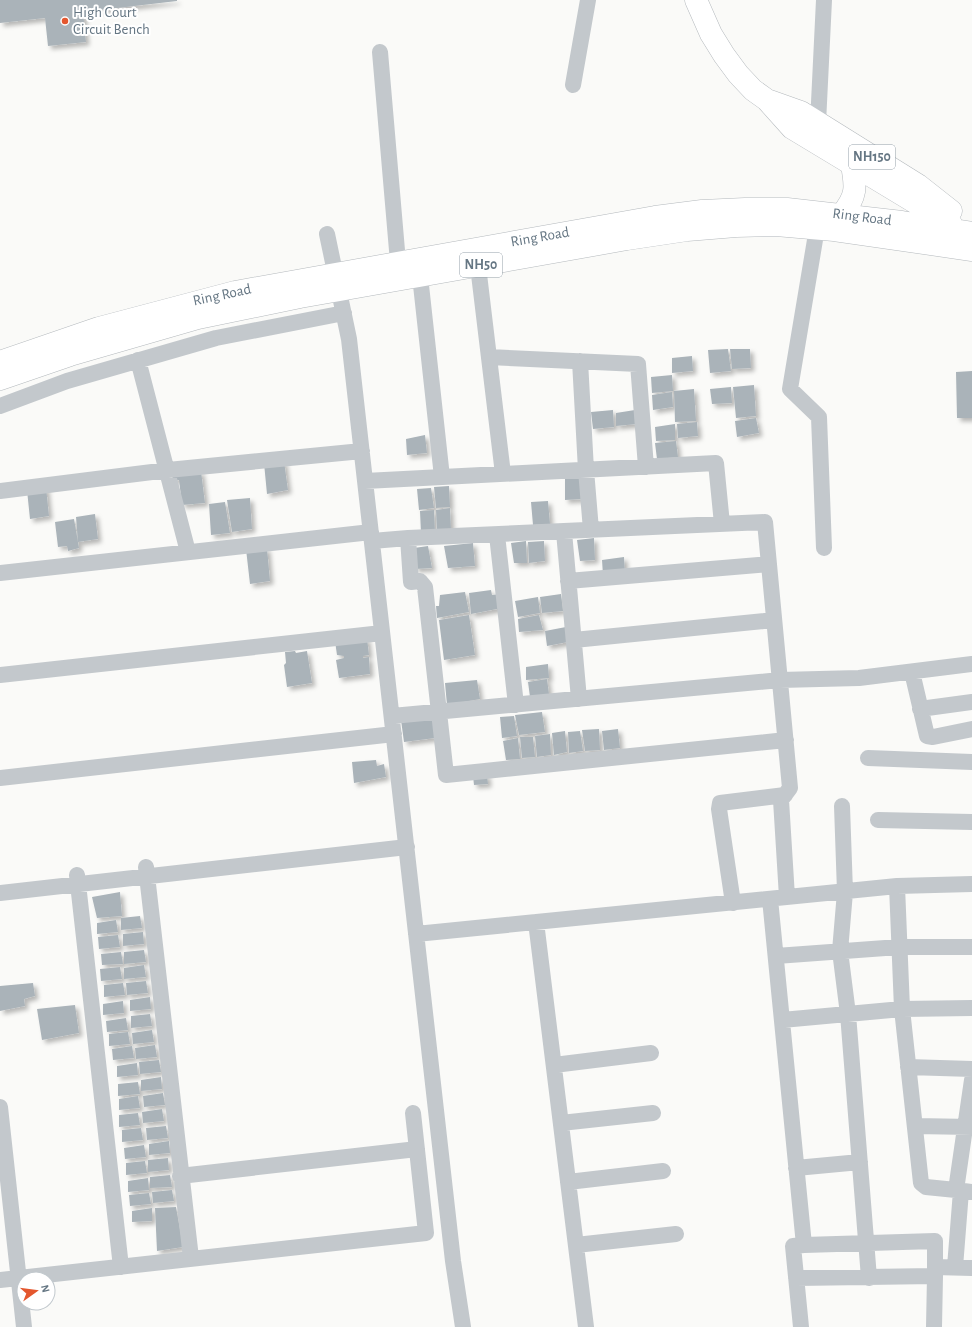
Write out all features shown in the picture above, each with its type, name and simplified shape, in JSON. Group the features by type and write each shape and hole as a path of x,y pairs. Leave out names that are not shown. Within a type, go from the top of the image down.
{"highway":[{"name":"NH150","path":"696,0 711,34 724,55 753,90 767,100 792,128 970,238"},
{"name":"NH150","path":"767,100 801,112 918,185 956,215 970,238"},
{"path":"842,214 851,203 854,194 855,183 852,165"},
{"name":"Ring Road","path":"0,379 70,355 198,318 337,282 398,262 655,217 702,211 773,209 842,214 970,238"},
{"name":"Ring Road","path":"0,362 99,328 184,304 235,292 420,276 627,239 688,230 736,226 776,225 817,228 900,238 970,238"}],"street":[{"path":"573,85 588,0"},
{"path":"818,123 824,0"},
{"path":"380,52 398,262"},
{"path":"817,228 790,389 819,417 824,548"},
{"path":"327,234 349,339 453,1260 463,1327"},
{"path":"478,266 502,474"},
{"path":"420,276 442,477"},
{"path":"0,406 68,381 216,338 344,313"},
{"path":"489,356 638,364 646,467"},
{"path":"138,360 168,470 188,552"},
{"path":"580,361 591,530"},
{"path":"0,491 168,470 362,451"},
{"path":"365,481 716,463 722,524"},
{"path":"0,573 188,552 372,537 408,538 497,535 765,522 790,788 781,800 787,897"},
{"path":"564,532 579,699"},
{"path":"497,535 516,705"},
{"path":"408,538 412,582 420,580 425,587 446,776 786,740"},
{"path":"568,581 769,564"},
{"path":"574,640 774,620"},
{"path":"0,675 382,633"},
{"path":"392,716 780,680 859,678 972,664"},
{"path":"912,672 925,733 930,737 972,729"},
{"path":"920,709 972,702"},
{"path":"0,778 394,734"},
{"path":"868,758 972,762"},
{"path":"733,902 719,809 720,803 785,795"},
{"path":"842,806 845,892 840,951 848,1014 869,1278"},
{"path":"878,820 972,822"},
{"path":"0,893 77,880 406,843"},
{"path":"147,872 180,1176 191,1258"},
{"path":"0,884 77,880"},
{"path":"77,880 121,1267"},
{"path":"416,934 896,886 972,884"},
{"path":"896,886 902,1009 923,1186 963,1191"},
{"path":"770,899 804,1245"},
{"path":"536,922 586,1327"},
{"path":"776,956 899,947 972,947"},
{"path":"782,1020 902,1009 972,1008"},
{"path":"554,1065 651,1053"},
{"path":"908,1067 972,1069"},
{"path":"955,1267 969,1127 972,1080"},
{"path":"0,1107 18,1271"},
{"path":"56,1274 426,1233 414,1113"},
{"path":"561,1123 653,1113"},
{"path":"915,1126 969,1127"},
{"path":"180,1176 417,1149"},
{"path":"796,1168 860,1162"},
{"path":"568,1182 663,1171"},
{"path":"576,1245 676,1234"},
{"path":"801,1327 793,1246 866,1242 935,1241 935,1327"},
{"path":"796,1278 869,1278 935,1272 955,1267 972,1268"},
{"path":"0,1280 16,1278"},
{"path":"22,1311 24,1327"}],"building":[{"name":"High Court Circuit Bench","path":"0,0 177,1 83,12 86,42 48,46 45,18 0,23"},
{"path":"728,349 731,371 710,373 708,350"},
{"path":"730,349 750,349 751,368 732,369"},
{"path":"692,356 693,371 672,373 672,358"},
{"path":"972,371 972,418 957,418 956,372"},
{"path":"672,375 673,391 652,393 651,377"},
{"path":"754,385 756,416 736,418 733,387"},
{"path":"731,387 732,403 712,404 710,389"},
{"path":"694,389 696,421 675,422 674,391"},
{"path":"672,392 673,407 653,410 652,395"},
{"path":"613,410 614,427 593,429 591,412"},
{"path":"635,410 637,424 616,426 616,413"},
{"path":"756,418 759,433 737,437 735,421"},
{"path":"697,422 698,436 678,438 677,424"},
{"path":"675,424 675,440 656,441 655,427"},
{"path":"425,435 427,453 407,455 406,439"},
{"path":"676,441 678,457 657,459 655,443"},
{"path":"284,461 288,490 267,494 264,463"},
{"path":"201,471 205,503 182,505 179,480 173,481 172,474"},
{"path":"581,477 582,499 565,500 565,478"},
{"path":"449,486 450,507 436,508 434,487"},
{"path":"46,487 49,516 30,519 27,490"},
{"path":"431,488 434,508 419,510 417,489"},
{"path":"250,498 252,529 232,532 227,500"},
{"path":"548,501 550,524 533,525 531,502"},
{"path":"225,502 230,533 211,535 209,504"},
{"path":"450,508 451,530 437,532 436,510"},
{"path":"434,510 435,532 421,533 420,511"},
{"path":"95,514 98,539 78,542 76,517"},
{"path":"74,519 79,548 68,551 67,546 58,547 55,522"},
{"path":"594,538 595,560 580,561 577,540"},
{"path":"526,541 527,563 514,563 511,543"},
{"path":"544,541 545,561 529,563 528,542"},
{"path":"473,543 475,566 448,568 444,546"},
{"path":"428,546 432,568 415,569 414,548"},
{"path":"267,548 270,581 250,584 246,549"},
{"path":"624,557 625,573 603,575 602,560"},
{"path":"491,590 492,595 501,594 502,608 471,614 469,593"},
{"path":"465,592 469,612 437,618 436,606 439,606 440,595"},
{"path":"561,594 563,611 542,613 540,597"},
{"path":"538,597 540,613 518,617 515,601"},
{"path":"469,615 475,655 444,660 439,620"},
{"path":"539,615 543,630 519,632 518,619"},
{"path":"566,627 568,642 547,646 545,631"},
{"path":"367,638 369,655 363,656 363,658 369,657 370,674 339,678 336,660 344,658 344,656 337,655 335,641"},
{"path":"295,651 296,653 307,651 312,683 287,687 284,665 286,663 285,652"},
{"path":"548,664 549,678 526,680 526,667"},
{"path":"547,679 549,694 530,697 528,682"},
{"path":"477,680 480,699 447,705 445,683"},
{"path":"542,712 545,732 519,735 515,715"},
{"path":"514,716 517,736 502,738 500,717"},
{"path":"433,718 435,738 404,742 401,720"},
{"path":"599,729 600,750 585,751 582,730"},
{"path":"618,729 620,748 604,750 602,731"},
{"path":"565,731 567,752 554,755 552,733"},
{"path":"580,731 583,751 569,753 568,732"},
{"path":"550,734 551,755 537,757 535,736"},
{"path":"520,737 533,737 535,757 522,758"},
{"path":"518,738 520,759 506,760 503,741"},
{"path":"376,760 377,766 384,764 386,777 354,783 352,762"},
{"path":"487,774 488,784 474,785 473,776"},
{"path":"120,892 122,916 97,918 92,897"},
{"path":"140,916 142,928 121,930 121,918"},
{"path":"116,920 118,932 97,934 97,923"},
{"path":"143,932 144,944 123,946 123,934"},
{"path":"118,935 120,947 99,949 98,937"},
{"path":"144,950 146,962 124,964 124,952"},
{"path":"121,952 123,964 102,965 101,954"},
{"path":"144,965 146,977 124,979 124,968"},
{"path":"120,967 122,979 101,981 100,969"},
{"path":"146,981 148,993 127,995 126,983"},
{"path":"33,983 35,996 24,999 25,1006 0,1011 0,986"},
{"path":"123,983 125,995 104,997 104,985"},
{"path":"150,997 151,1009 130,1011 130,1000"},
{"path":"123,1001 124,1013 103,1015 103,1004"},
{"path":"75,1005 79,1033 42,1040 37,1009"},
{"path":"150,1014 152,1026 131,1028 131,1016"},
{"path":"126,1018 128,1030 107,1032 106,1021"},
{"path":"152,1030 154,1042 133,1044 132,1033"},
{"path":"128,1032 130,1044 109,1046 109,1034"},
{"path":"155,1045 157,1057 136,1059 135,1048"},
{"path":"132,1046 134,1058 113,1060 112,1049"},
{"path":"159,1060 161,1072 140,1074 139,1062"},
{"path":"137,1063 138,1075 117,1077 117,1066"},
{"path":"161,1077 162,1089 141,1091 141,1080"},
{"path":"138,1082 140,1094 118,1096 118,1084"},
{"path":"163,1093 165,1105 144,1107 143,1096"},
{"path":"138,1096 140,1108 119,1110 119,1099"},
{"path":"162,1109 164,1121 143,1123 142,1112"},
{"path":"138,1113 140,1125 119,1127 119,1115"},
{"path":"166,1126 168,1138 147,1140 146,1128"},
{"path":"141,1128 143,1140 122,1142 122,1130"},
{"path":"169,1141 170,1153 149,1155 149,1144"},
{"path":"144,1145 146,1157 125,1159 124,1148"},
{"path":"168,1158 169,1170 148,1172 148,1160"},
{"path":"145,1161 147,1173 126,1175 126,1163"},
{"path":"170,1175 172,1187 150,1188 150,1177"},
{"path":"148,1178 149,1190 128,1192 128,1181"},
{"path":"172,1190 174,1201 153,1203 152,1192"},
{"path":"149,1193 151,1204 130,1206 129,1195"},
{"path":"176,1207 183,1247 157,1251 155,1208"},
{"path":"152,1208 152,1221 132,1222 132,1211"}],"place":[{"name":"High Court Circuit Bench","path":"65,21"}]}
